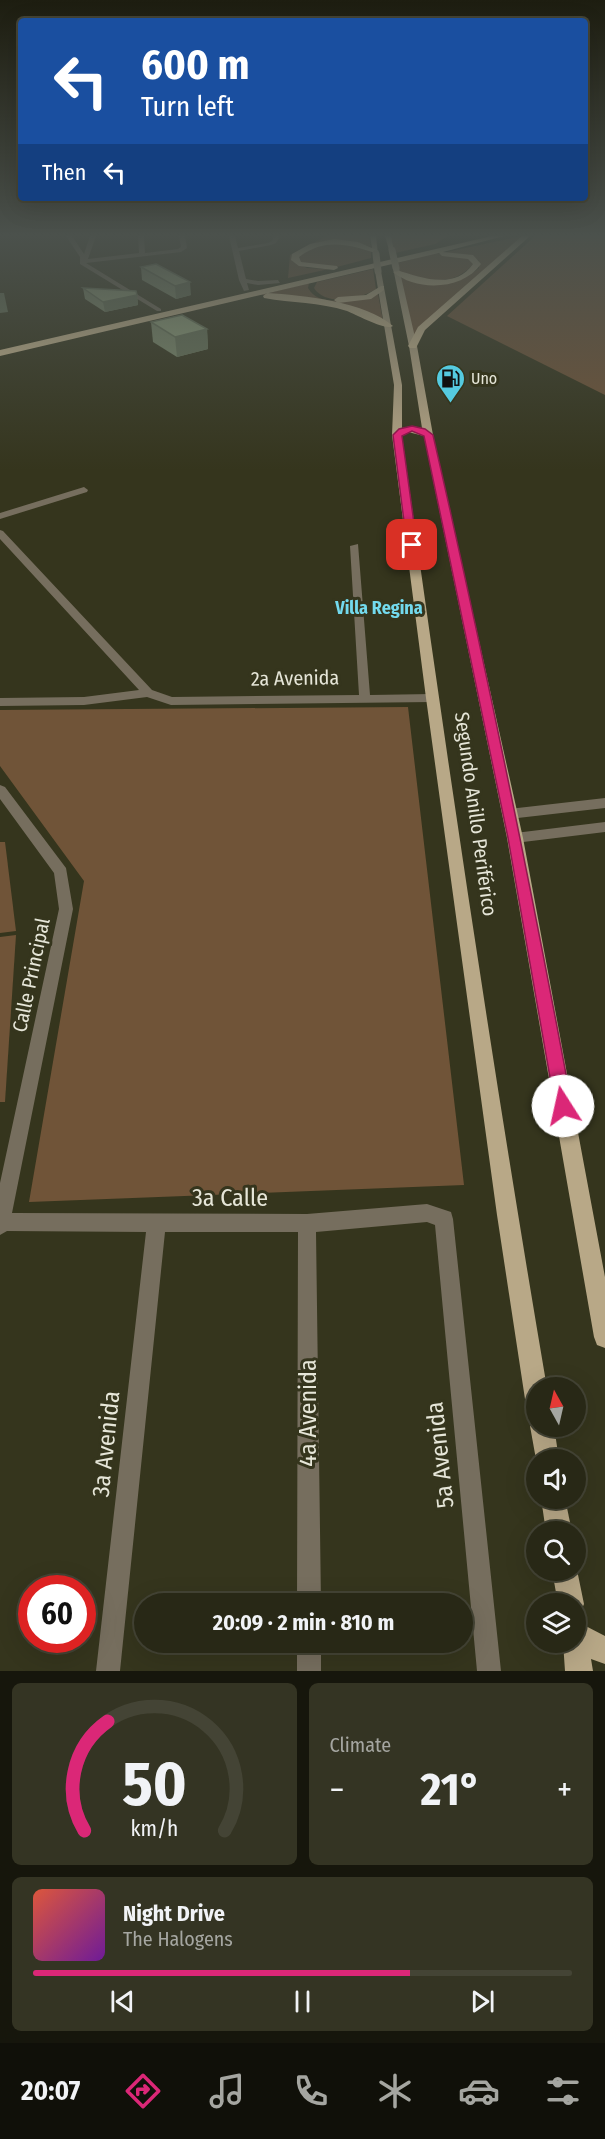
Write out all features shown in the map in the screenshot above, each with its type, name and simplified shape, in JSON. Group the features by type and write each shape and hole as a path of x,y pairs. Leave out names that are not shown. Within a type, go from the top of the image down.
{"highway":[{"path":"2,348 142,314"},
{"path":"2,348 158,314"},
{"path":"368,314 389,326"},
{"path":"413,346 422,328 438,314"}],"main road":[{"name":"Segundo Anillo Periférico","path":"386,314 398,385 398,435 432,698 505,1203 533,1377"},
{"name":"Segundo Anillo Periférico","path":"406,314 428,435 515,838 605,1337"},
{"path":"398,435 402,431 412,429 422,430 428,435"},
{"path":"586,1641 605,1650"},
{"path":"577,1653 579,1671"}],"street":[{"path":"0,516 84,490"},
{"path":"0,533 153,696"},
{"path":"355,546 365,700"},
{"name":"2a Avenida","path":"0,702 84,701 153,696 171,701 432,698"},
{"name":"Calle Principal","path":"0,790 61,872 66,909 0,1224"},
{"path":"509,814 605,803"},
{"path":"515,838 605,827"},
{"name":"3a Calle","path":"0,1224 307,1223 427,1213 444,1219 446,1233"},
{"name":"4a Avenida","path":"307,1223 309,1593"},
{"name":"3a Avenida","path":"108,1671 156,1224"},
{"name":"5a Avenida","path":"446,1233 489,1671"},
{"path":"309,1653 309,1671"}],"shaded area":[{"path":"371,314 382,314 383,321"},
{"path":"409,314 438,314 414,336"},
{"path":"449,314 605,314 605,395 447,316"},
{"path":"408,707 464,1185 29,1202 84,881 0,766 0,710"},
{"path":"0,842 5,842 16,931 0,933"},
{"path":"16,935 5,1102 0,1102 0,937"}],"building":[{"path":"182,315 207,329 175,337 151,322"}],"place":[{"name":"Uno","path":"450,404"}],"district":[{"name":"Villa Regina","path":"379,608"}],"route":[{"path":"412,545 398,435 402,431 412,429 422,430 428,435 444,504 515,838 563,1106"}]}
